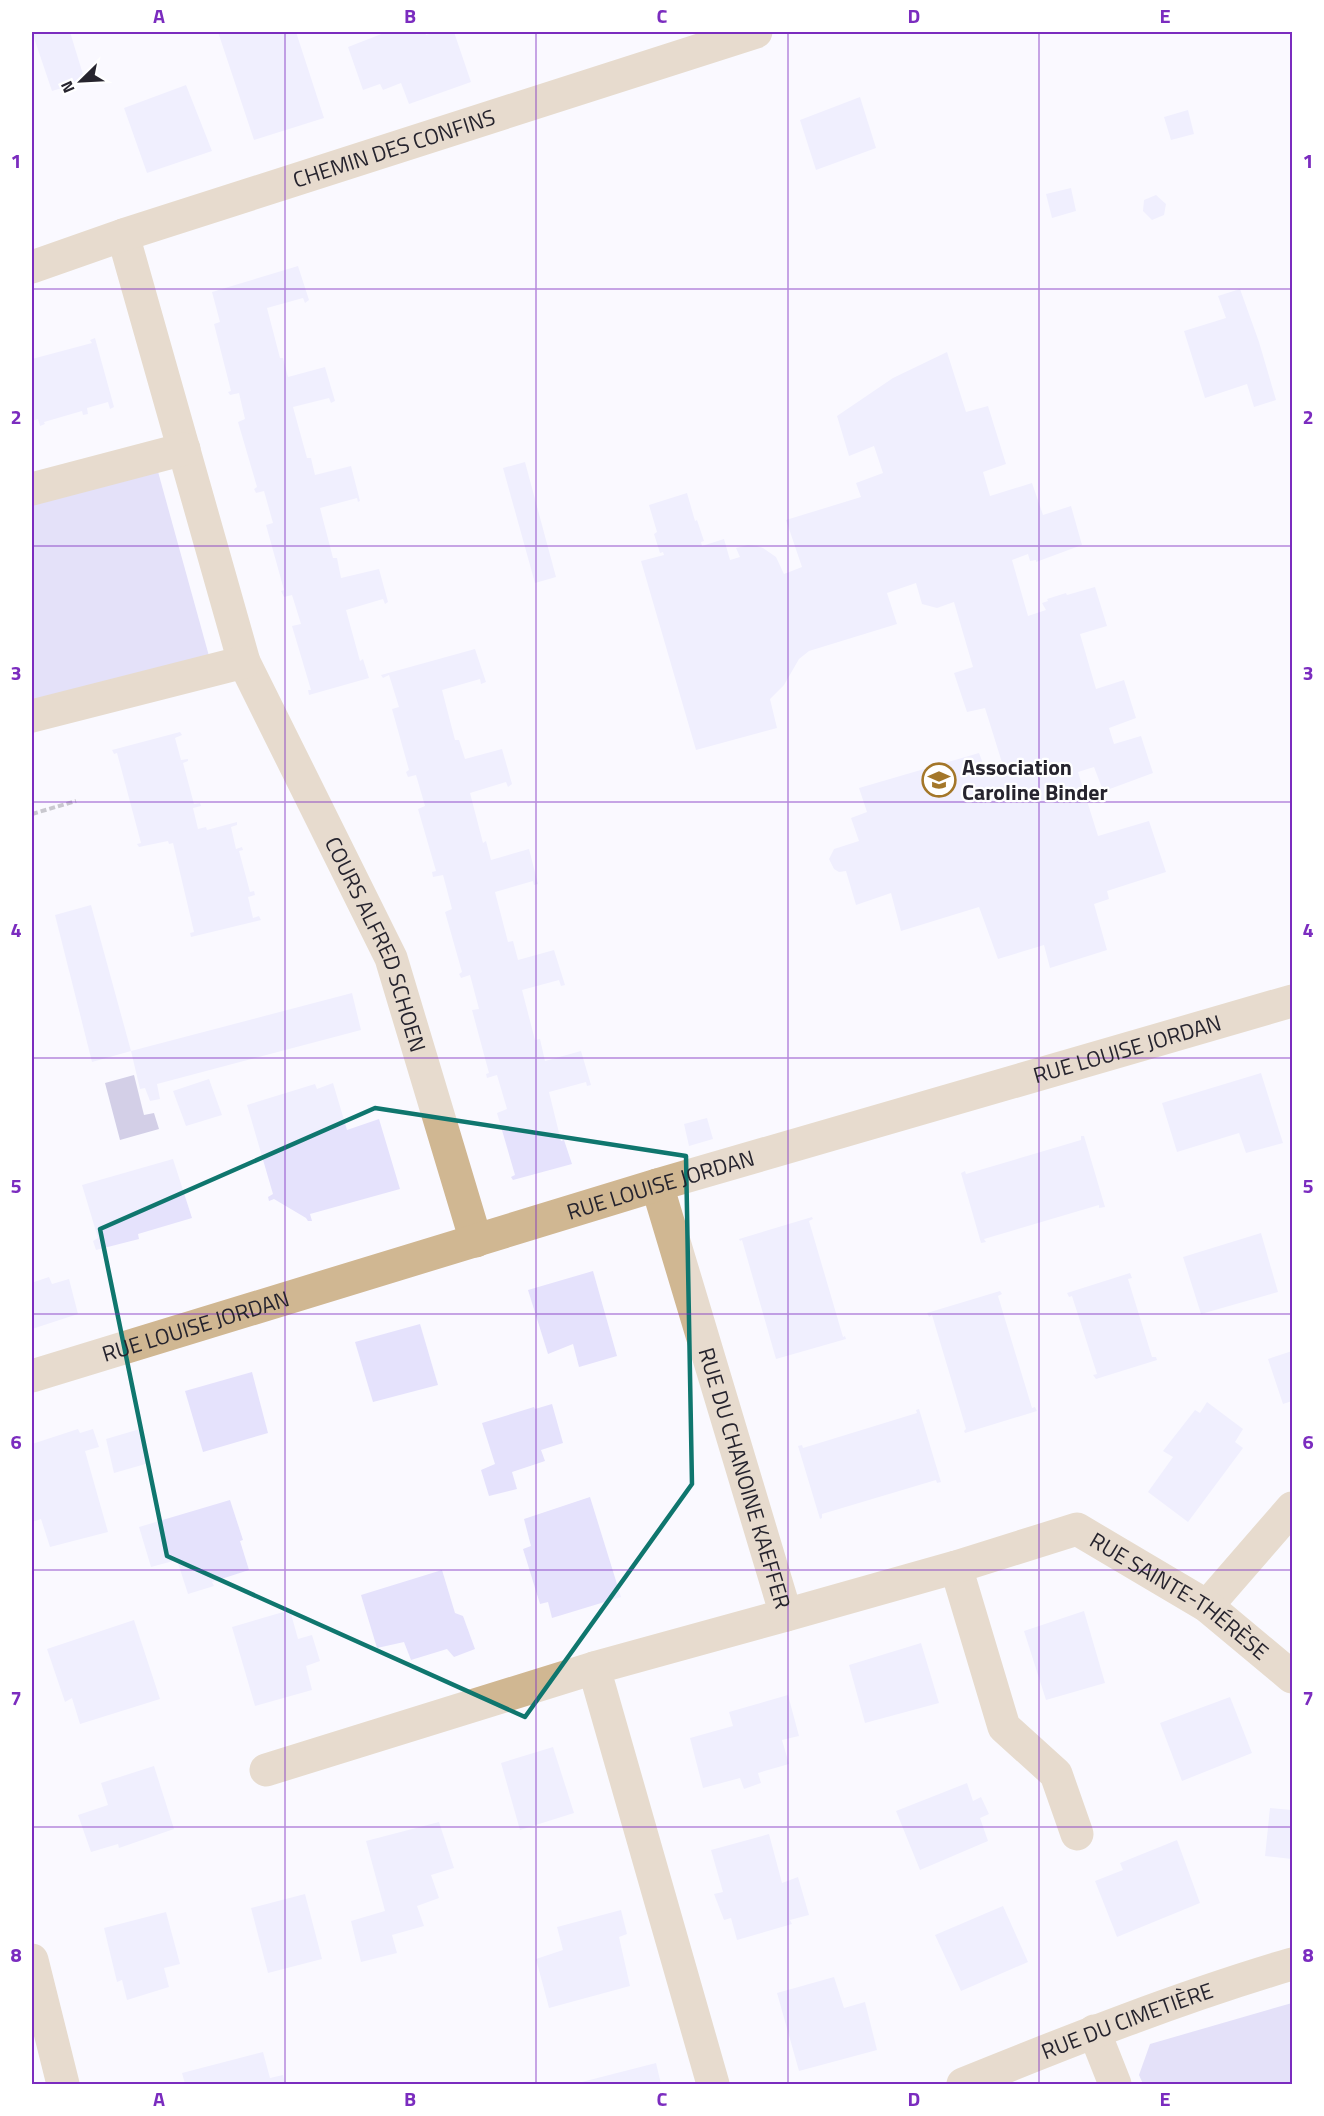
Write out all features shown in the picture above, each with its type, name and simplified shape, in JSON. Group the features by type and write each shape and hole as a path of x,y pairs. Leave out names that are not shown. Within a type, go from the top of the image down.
{"street":[{"name":"CHEMIN DES CONFINS","path":"32,267 123,235 756,32"},
{"name":"COURS ALFRED SCHOEN","path":"123,235 244,662 391,958 476,1241"},
{"path":"32,489 184,449"},
{"path":"32,716 244,662"},
{"name":"RUE LOUISE JORDAN","path":"32,1376 657,1185 1293,1001"},
{"name":"RUE DU CHANOINE KAEFFER","path":"266,1770 594,1668 786,1615 657,1185"},
{"path":"1207,1606 1293,1508"},
{"name":"RUE SAINTE-THÉRÈSE","path":"786,1615 956,1567 1077,1529 1207,1606 1293,1677"},
{"path":"956,1567 1004,1727 1056,1774 1077,1834"},
{"path":"594,1668 713,2085"},
{"path":"32,1960 63,2085"},
{"name":"RUE DU CIMETIÈRE","path":"963,2085 1094,2031 1221,1985 1293,1964"},
{"path":"1094,2031 1115,2085"}],"path":[{"path":"32,814 76,801"}],"highlighted area":[{"path":"375,1108 686,1156 692,1484 525,1717 167,1556 100,1229"}],"shaded area":[{"path":"157,468 209,656 32,700 32,501"},
{"path":"134,1075 144,1115 154,1113 159,1129 120,1140 105,1083"},
{"path":"1292,2003 1292,2084 1143,2084 1139,2075 1150,2044"}],"building":[{"path":"32,32 70,32 85,81 52,91"},
{"path":"218,32 296,32 324,118 254,140"},
{"path":"383,32 425,32 426,35 436,32 454,32 471,82 409,104 401,83 383,90 380,84 363,90 348,47"},
{"path":"186,85 212,151 147,173 124,108"},
{"path":"860,97 876,148 816,170 800,120"},
{"path":"1188,110 1194,134 1171,140 1164,117"},
{"path":"1071,188 1076,211 1052,218 1046,194"},
{"path":"1156,195 1166,204 1164,215 1152,220 1143,211 1144,200"},
{"path":"298,266 309,300 305,303 303,298 267,308 280,358 283,358 288,377 325,367 335,401 331,403 329,398 293,407 307,458 311,458 315,475 351,466 360,501 358,502 357,498 320,508 333,558 337,558 341,578 379,569 388,602 385,604 383,599 346,610 360,661 363,659 369,678 309,695 308,690 311,690 292,626 301,624 292,595 284,597 281,591 284,590 266,525 273,523 264,491 256,493 254,489 257,487 238,422 245,419 239,393 230,395 228,392 231,391 214,324 220,322 212,292"},
{"path":"1240,289 1276,400 1254,407 1247,384 1205,398 1184,331 1226,318 1218,296"},
{"path":"95,338 114,407 110,409 108,402 87,408 88,414 83,415 82,411 44,422 45,424 40,426 38,419 32,421 32,359 92,343 90,340"},
{"path":"947,352 966,412 988,406 1006,464 983,472 990,496 1032,483 1043,515 1071,506 1082,545 1036,562 1036,560 1030,561 1028,554 1012,560 1028,616 1046,610 1042,603 1048,601 1047,599 1095,587 1107,626 1080,634 1096,689 1124,680 1136,718 1109,728 1114,744 1141,736 1153,773 1107,790 1105,787 1102,788 1094,767 1078,772 1098,836 1149,821 1166,872 1107,891 1109,899 1094,904 1107,950 1050,968 1044,945 998,959 979,907 901,931 891,893 856,905 846,871 839,872 834,869 829,859 834,849 859,841 851,818 867,812 859,788 979,753 987,774 1004,769 985,708 967,712 954,673 973,667 954,602 937,608 922,604 916,583 887,593 897,624 809,651 799,659 784,685 770,699 777,728 696,750 641,561 664,555 663,552 660,553 654,534 657,532 649,505 687,493 695,521 697,520 704,541 701,542 702,546 724,539 730,560 740,557 736,548 748,545 763,548 776,557 784,574 802,567 786,520 861,497 856,483 883,473 874,446 849,456 837,416 893,378"},
{"path":"525,462 556,577 535,583 503,468"},
{"path":"475,649 486,682 481,684 480,679 442,690 455,740 459,740 465,759 502,749 512,784 508,787 506,782 470,793 483,843 486,841 491,860 529,849 538,884 534,885 533,881 495,892 508,942 513,941 518,960 554,950 565,985 561,986 559,980 522,990 535,1040 540,1039 545,1061 581,1051 591,1085 587,1086 586,1082 549,1092 561,1141 564,1140 572,1164 513,1180 511,1177 515,1175 497,1113 507,1109 497,1075 487,1078 486,1074 489,1073 472,1010 479,1009 470,975 461,978 459,974 462,972 445,912 452,909 443,875 433,877 432,872 436,871 418,809 425,806 416,775 408,777 406,772 409,770 392,709 399,707 389,675 383,678 381,675"},
{"path":"180,732 182,735 175,738 181,760 188,759 183,763 194,804 200,803 201,806 193,808 198,829 206,827 207,830 237,822 237,825 231,827 236,849 242,847 243,850 239,851 250,892 254,891 255,895 248,897 253,918 259,916 261,920 191,937 190,933 194,932 173,843 169,844 168,841 139,847 137,844 141,843 117,753 114,754 112,750"},
{"path":"91,905 131,1051 92,1062 55,915"},
{"path":"352,993 361,1030 157,1084 160,1099 150,1101 145,1088 140,1089 131,1051"},
{"path":"1261,1073 1283,1143 1246,1153 1239,1133 1177,1152 1162,1103"},
{"path":"209,1079 222,1115 186,1126 173,1091"},
{"path":"333,1083 347,1130 379,1119 400,1189 310,1214 312,1221 308,1221 274,1199 269,1201 268,1197 273,1194 247,1105 315,1084 317,1089"},
{"path":"707,1118 713,1139 689,1146 684,1124"},
{"path":"1081,1136 1084,1136 1105,1207 1099,1208 1099,1205 984,1239 986,1242 981,1243 961,1173 965,1171 966,1174 1081,1140"},
{"path":"173,1159 192,1218 138,1234 139,1239 96,1250 93,1241 98,1238 82,1185"},
{"path":"812,1217 813,1219 809,1221 843,1337 845,1336 846,1339 776,1359 742,1240 739,1239"},
{"path":"1261,1233 1278,1292 1201,1314 1183,1257"},
{"path":"593,1271 617,1356 579,1367 573,1344 548,1354 528,1290"},
{"path":"1130,1273 1132,1278 1128,1279 1152,1357 1156,1357 1157,1360 1096,1379 1093,1375 1097,1374 1072,1296 1069,1297 1067,1293"},
{"path":"32,1275 34,1282 49,1277 52,1284 69,1279 78,1314 32,1329"},
{"path":"1000,1291 1002,1294 998,1296 1032,1408 1035,1407 1037,1411 965,1433 966,1429 932,1315 929,1317 927,1313"},
{"path":"420,1324 438,1385 373,1402 355,1342"},
{"path":"1292,1351 1292,1401 1283,1404 1268,1359"},
{"path":"252,1372 268,1433 203,1452 185,1391"},
{"path":"1207,1402 1243,1429 1235,1442 1243,1448 1188,1522 1148,1492 1173,1457 1163,1451 1195,1410 1200,1413"},
{"path":"552,1404 563,1443 541,1450 545,1461 512,1472 517,1489 489,1496 481,1470 495,1464 482,1423 534,1407 535,1409"},
{"path":"919,1409 941,1482 937,1483 936,1480 822,1514 820,1519 798,1446 802,1445 803,1448 917,1413 916,1410"},
{"path":"78,1429 80,1433 93,1429 99,1447 85,1451 108,1532 50,1547 41,1519 32,1522 32,1444"},
{"path":"140,1429 149,1463 114,1473 106,1439"},
{"path":"590,1497 621,1597 552,1618 548,1602 540,1604 523,1549 531,1546 524,1519"},
{"path":"230,1500 243,1540 240,1541 249,1570 212,1582 214,1586 188,1594 177,1560 151,1567 139,1527"},
{"path":"442,1570 455,1613 463,1616 475,1649 454,1657 447,1649 411,1660 404,1642 377,1648 361,1595"},
{"path":"290,1610 298,1639 312,1635 320,1661 306,1666 312,1690 255,1706 232,1627"},
{"path":"1084,1611 1105,1683 1046,1700 1024,1631"},
{"path":"134,1620 160,1699 80,1724 72,1698 65,1702 47,1649"},
{"path":"921,1643 939,1703 865,1723 849,1665"},
{"path":"788,1695 799,1736 782,1740 789,1764 758,1773 761,1783 744,1789 740,1778 703,1788 690,1738 733,1726 729,1712"},
{"path":"1230,1697 1252,1753 1182,1781 1160,1723"},
{"path":"553,1747 574,1813 520,1830 501,1763"},
{"path":"154,1766 174,1829 119,1848 118,1844 91,1852 78,1815 108,1805 101,1783"},
{"path":"967,1783 973,1801 981,1797 989,1814 980,1818 988,1841 920,1870 896,1811"},
{"path":"1270,1808 1292,1810 1292,1859 1265,1856"},
{"path":"439,1822 454,1868 431,1875 439,1898 417,1906 424,1926 392,1935 397,1953 361,1962 351,1921 385,1911 366,1841"},
{"path":"769,1834 782,1883 798,1877 809,1915 790,1920 792,1924 737,1940 731,1918 724,1920 714,1894 723,1892 711,1850"},
{"path":"1177,1840 1200,1903 1117,1937 1095,1881 1123,1870 1120,1863"},
{"path":"305,1894 322,1959 268,1973 251,1908"},
{"path":"1003,1906 1028,1962 961,1991 935,1935"},
{"path":"621,1910 627,1934 619,1937 630,1986 549,2008 536,1959 563,1950 557,1927"},
{"path":"166,1912 180,1964 164,1968 169,1987 127,2000 122,1980 117,1982 104,1928"},
{"path":"834,1977 844,2008 865,2002 877,2050 799,2071 777,1993"},
{"path":"263,2052 270,2078 283,2075 285,2084 185,2084 182,2073"},
{"path":"656,2063 661,2084 574,2084"}],"place":[{"name":"Association Caroline Binder","path":"939,780"}]}
